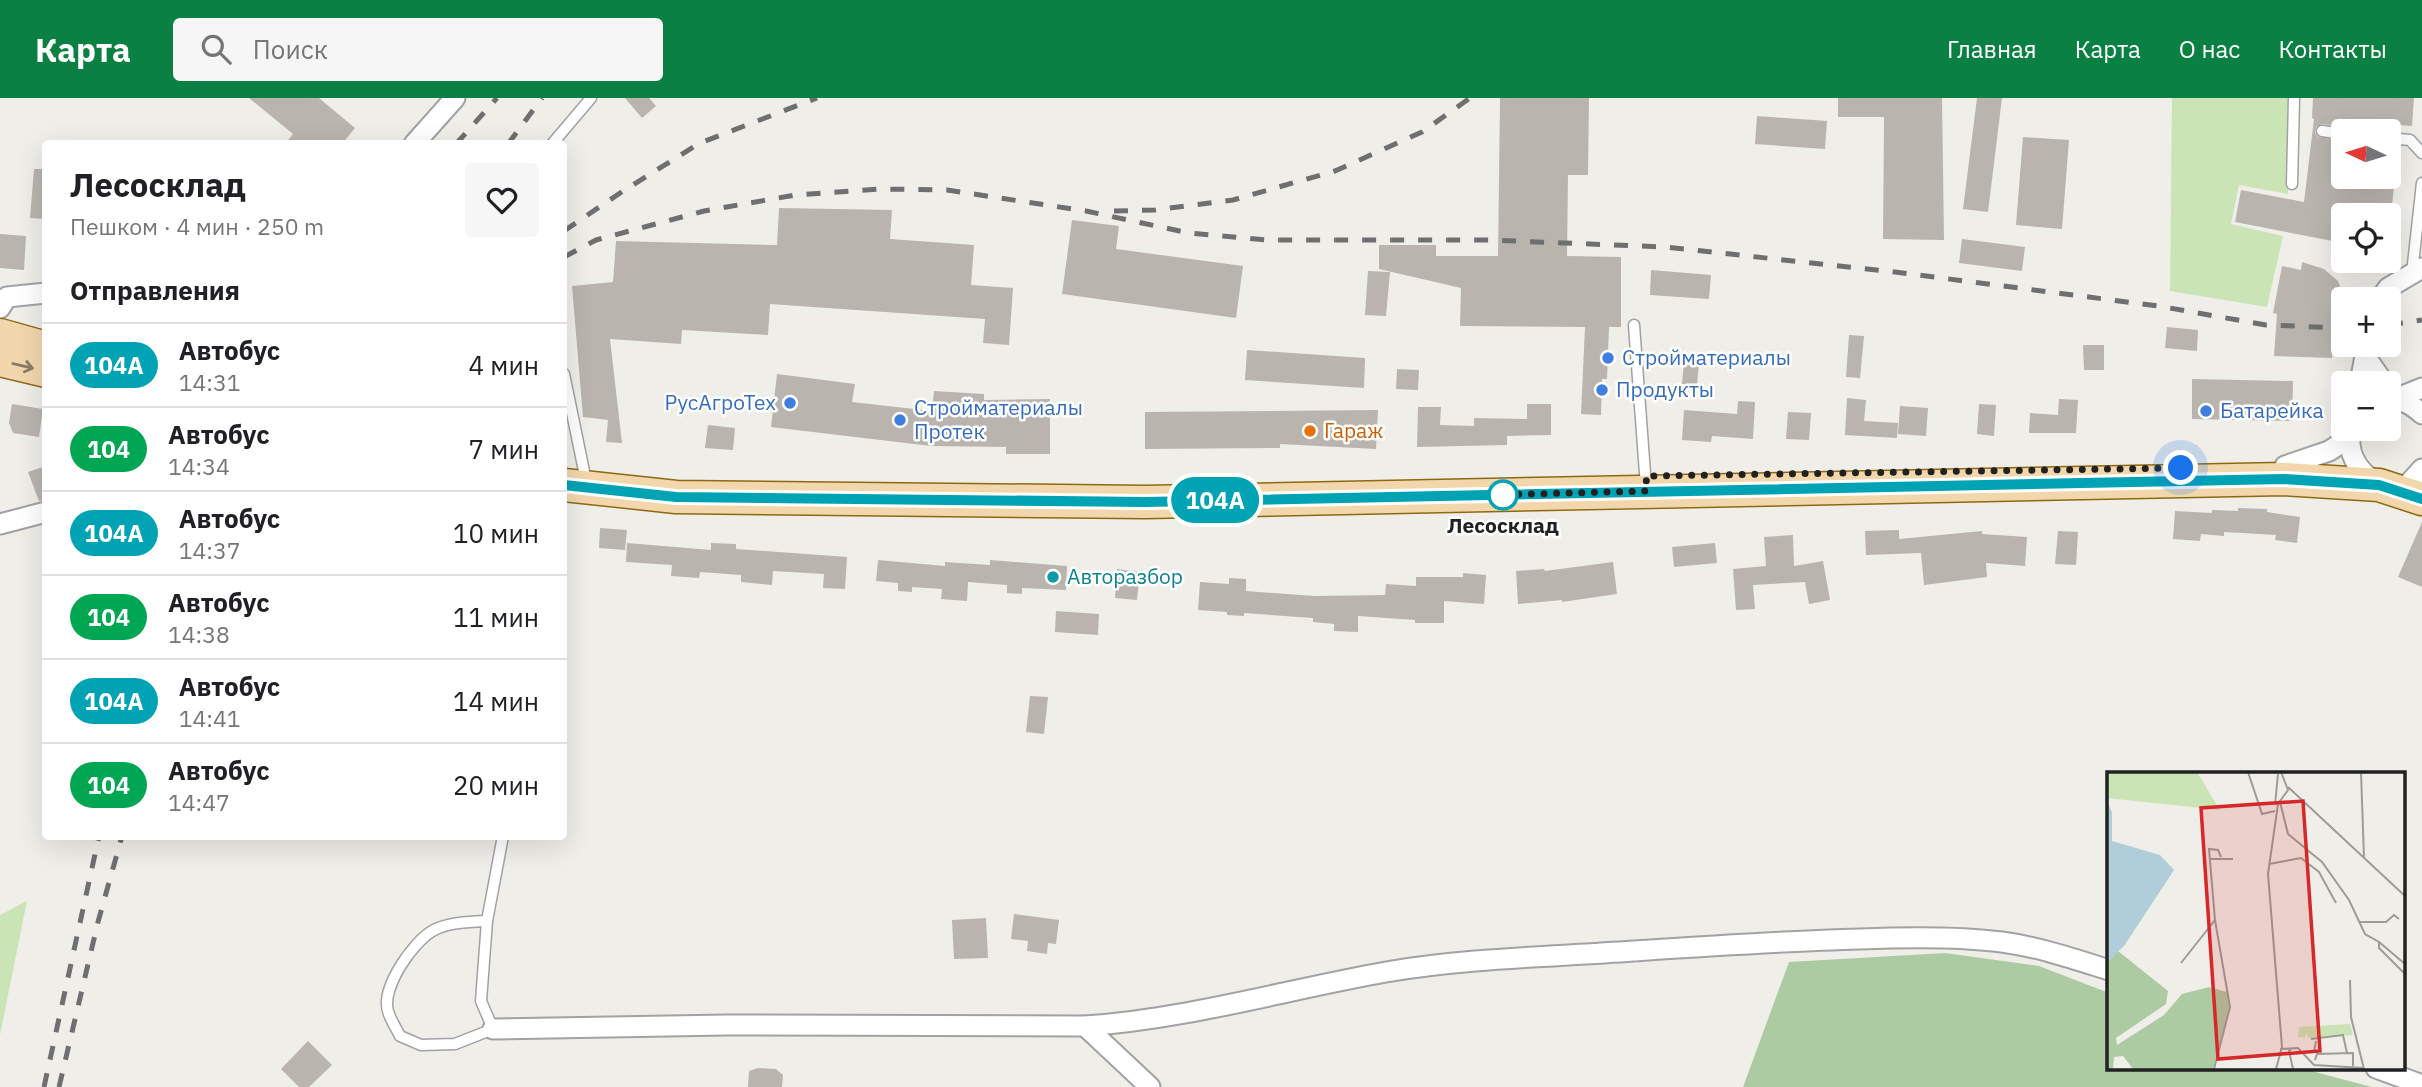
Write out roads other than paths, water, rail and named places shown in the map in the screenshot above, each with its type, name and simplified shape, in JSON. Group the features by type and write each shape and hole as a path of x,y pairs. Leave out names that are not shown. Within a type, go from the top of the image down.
{"main road":[{"path":"0,335 42,347"},
{"path":"0,360 42,370"},
{"path":"1646,484 2384,462"},
{"path":"570,475 675,480 1142,486 1646,484 2272,479 2384,462"}],"street":[{"path":"418,140 455,98"},
{"path":"2390,287 2417,271"},
{"path":"0,308 7,297 42,293"},
{"path":"2401,391 2422,388"},
{"path":"2401,399 2422,414"},
{"path":"0,524 42,513"},
{"path":"493,1029 714,1025 1085,1026 1188,1014 1325,984 1475,959 1786,941 1930,937 2002,942 2050,951 2107,969"},
{"path":"1085,1026 1150,1087"},
{"path":"2381,1070 2422,1085"}],"lane":[{"path":"555,140 591,98"},
{"path":"2292,184 2294,98"},
{"path":"2322,131 2331,132"},
{"path":"2401,139 2410,140 2422,153"},
{"path":"2417,271 2422,183"},
{"path":"1634,325 1646,484"},
{"path":"567,424 570,475"},
{"path":"487,921 461,923 434,930 410,951 392,982 387,1009 400,1035 421,1045 456,1044 493,1029 481,1001 487,921 502,840"}],"railway":[{"path":"460,140 497,98"},
{"path":"511,140 542,98"},
{"path":"567,229 700,143 817,98"},
{"path":"1114,211 1155,210 1233,200 1335,171 1422,132 1470,98"},
{"path":"567,255 596,240 704,211 795,195 881,189 947,190 1086,211 1189,233 1268,240 1489,240 1665,247 1895,272 2158,306 2266,325 2331,328"},
{"path":"2401,323 2422,320"},
{"path":"44,1087 98,840"},
{"path":"59,1087 98,922 121,840"}],"place":[{"name":"Стройматериалы","path":"1608,358"},
{"name":"Продукты","path":"1602,390"},
{"name":"РусАгроТех","path":"790,403"},
{"name":"Батарейка","path":"2206,411"},
{"name":"Стройматериалы Протек","path":"900,420"},
{"name":"Гараж","path":"1310,431"},
{"name":"Лесосклад","path":"1503,495"},
{"name":"Авторазбор","path":"1053,577"}]}
